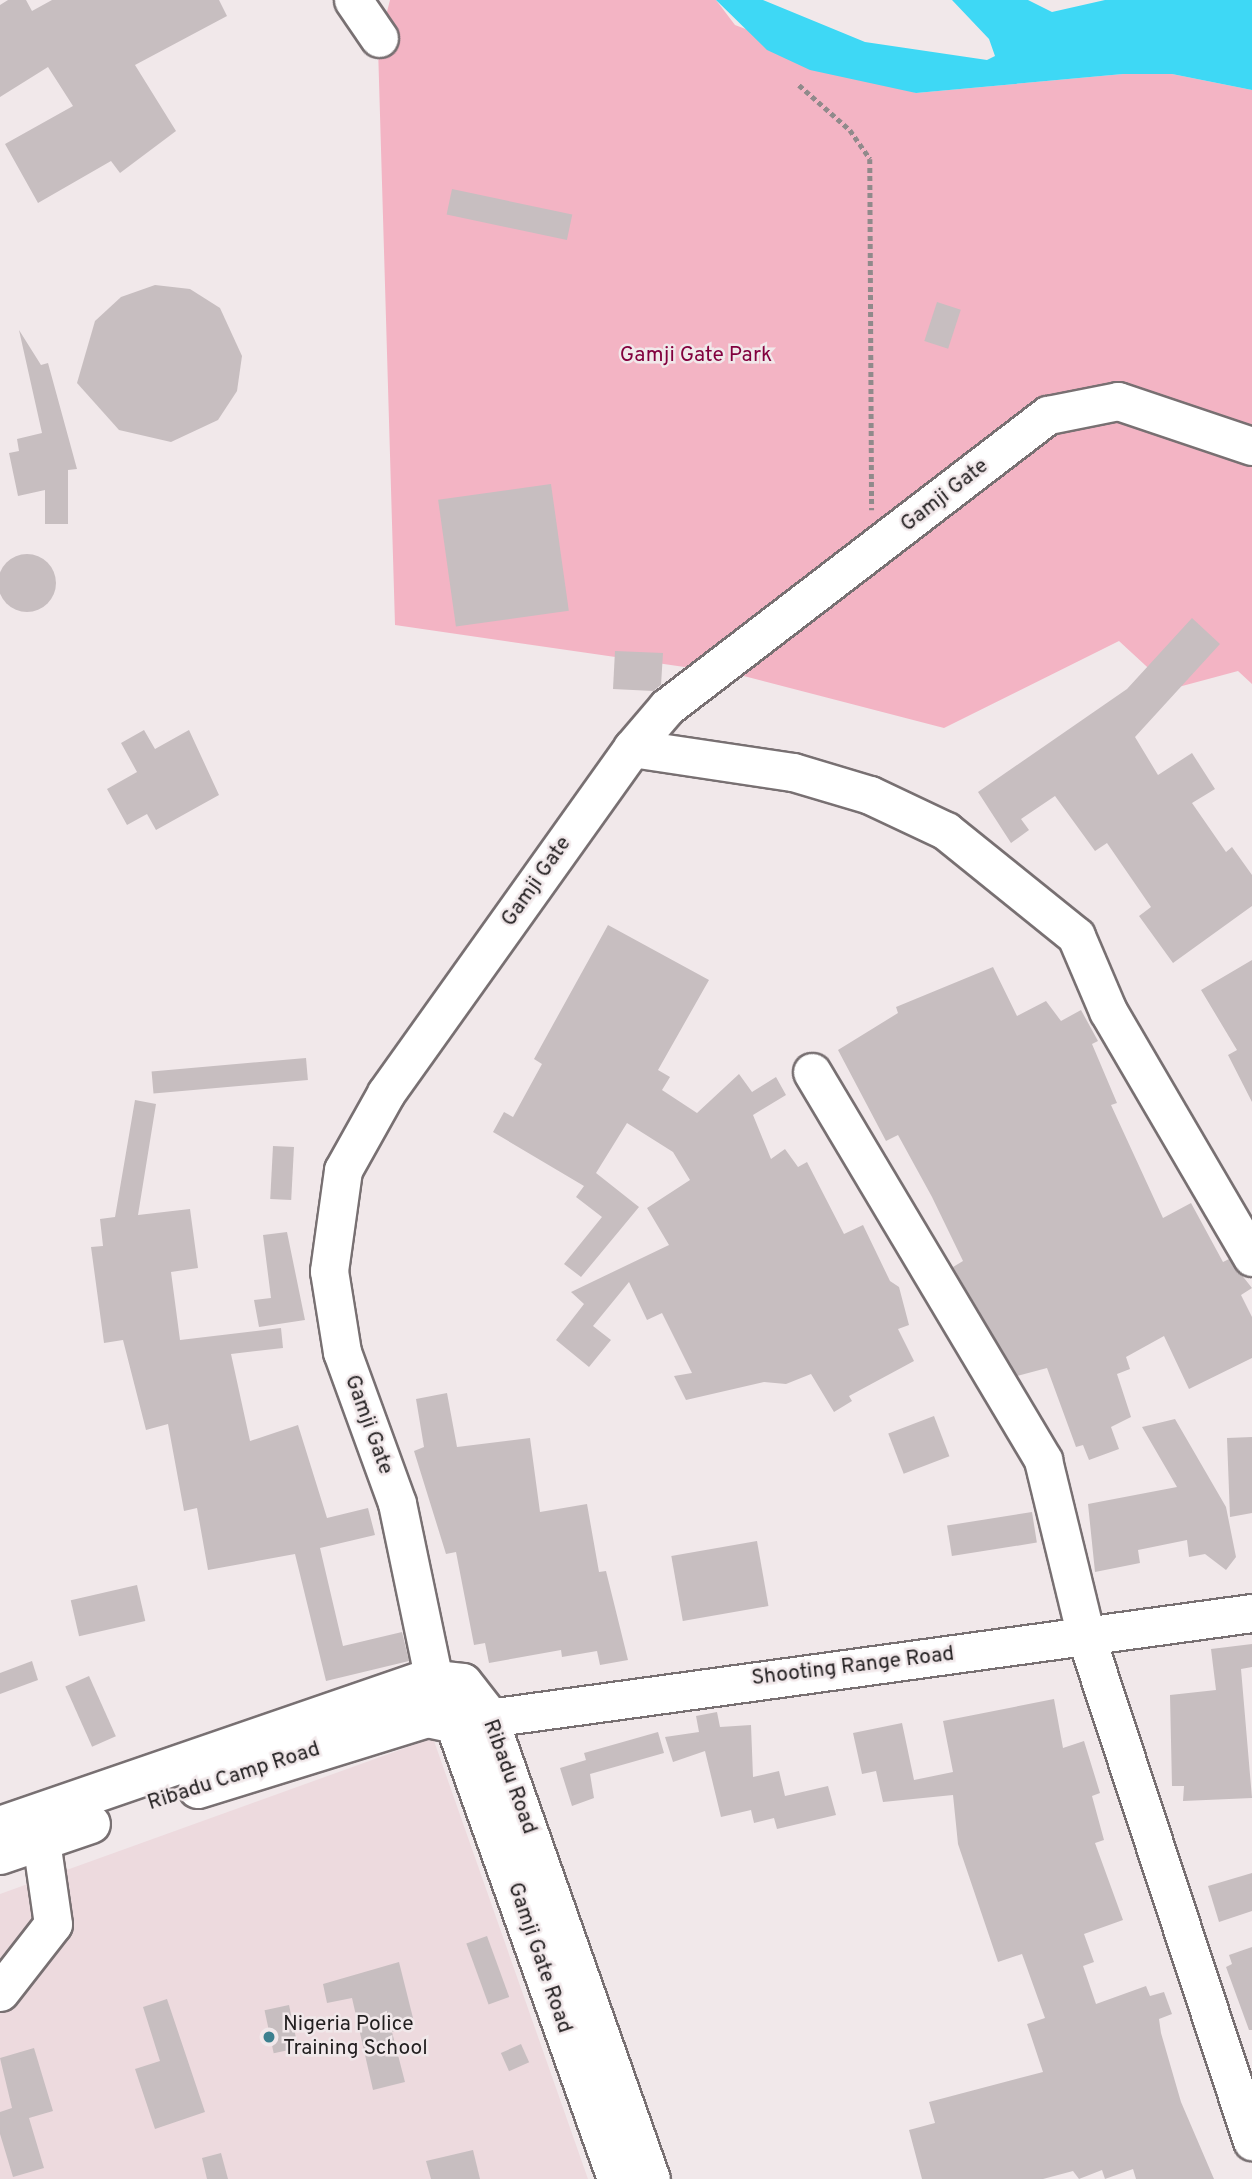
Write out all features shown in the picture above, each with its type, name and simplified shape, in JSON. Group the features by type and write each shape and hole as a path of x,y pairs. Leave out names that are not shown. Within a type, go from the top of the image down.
{"main road":[{"name":"Ribadu Road","path":"433,1678 463,1683 462,1723 650,2179"},
{"path":"0,1826 433,1678"},
{"name":"Ribadu Camp Road","path":"0,1854 295,1756 462,1723"},
{"name":"Gamji Gate Road","path":"462,1723 617,2179"}],"street":[{"path":"353,0 379,38"},
{"name":"Gamji Gate","path":"433,1678 397,1503 341,1352 329,1271 343,1170 386,1093 632,748 691,684 873,552 1048,415 1118,401 1252,446"},
{"path":"632,748 793,772 870,795 946,831 1076,936 1108,1011 1252,1257"},
{"path":"812,1072 1043,1460 1086,1637 1252,2141"},
{"name":"Shooting Range Road","path":"462,1723 1252,1613"},
{"path":"0,1992 53,1924 41,1841"}],"path":[{"path":"799,85 850,130 870,159 873,552"}],"shaded area":[{"name":"Nigeria Police Training School","path":"433,1738 588,2179 0,2179 0,1894"}],"green space":[{"name":"Gamji Gate Park","path":"390,0 716,0 735,25 916,93 1123,74 1172,74 1252,90 1252,684 1238,671 1171,689 1119,641 944,728 740,675 395,625 378,47"}],"water":[{"path":"716,0 763,0 865,42 987,60 995,56 989,39 952,0 1028,0 1052,12 1105,0 1252,0 1252,90 1172,74 1123,74 916,93 810,70 767,50"}],"building":[{"path":"8,0 26,0 32,11 52,0 219,0 227,16 135,65 176,131 120,173 111,161 38,203 5,144 73,106 48,67 0,97 0,5"},
{"path":"452,189 572,215 567,240 447,214"},
{"path":"155,285 190,289 220,308 242,356 237,391 218,420 171,442 119,430 77,383 95,321 121,297"},
{"path":"937,302 961,310 948,349 924,341"},
{"path":"19,330 41,365 48,363 77,469 68,470 68,524 45,524 45,490 18,496 9,453 19,451 17,439 42,433"},
{"path":"551,484 569,611 456,627 438,500"},
{"path":"27,554 38,556 51,567 56,583 54,594 43,607 27,612 16,610 3,599 -2,583 0,572 11,559"},
{"path":"1192,618 1220,644 1135,737 1158,775 1192,753 1215,789 1192,803 1226,852 1232,847 1252,875 1252,906 1173,963 1139,916 1151,907 1107,843 1095,851 1055,796 1021,819 1029,830 1011,843 978,792 1127,689"},
{"path":"615,651 663,653 661,685 653,691 613,689"},
{"path":"144,730 155,749 189,730 219,795 156,830 147,814 127,825 107,789 137,772 121,743"},
{"path":"608,925 709,980 658,1070 670,1077 662,1090 697,1113 739,1074 752,1092 776,1077 786,1095 753,1115 771,1159 785,1149 798,1167 807,1162 844,1234 863,1225 890,1281 899,1287 909,1325 898,1329 914,1361 849,1396 852,1401 834,1412 811,1374 786,1384 764,1382 686,1400 674,1376 692,1373 662,1313 647,1320 629,1282 593,1326 611,1340 589,1367 556,1340 584,1304 571,1292 669,1245 647,1208 690,1180 673,1152 627,1123 596,1173 639,1207 581,1277 564,1264 602,1217 576,1197 584,1186 493,1132 504,1112 513,1117 542,1064 534,1059"},
{"path":"1252,960 1252,1102 1228,1055 1237,1050 1201,990"},
{"path":"993,967 1017,1016 1046,1001 1061,1021 1081,1010 1098,1041 1092,1044 1117,1103 1111,1105 1163,1218 1191,1203 1223,1262 1229,1259 1252,1288 1241,1295 1252,1317 1252,1358 1189,1389 1164,1336 1126,1357 1130,1369 1117,1374 1131,1417 1111,1427 1119,1449 1089,1460 1083,1445 1076,1447 1047,1368 1017,1376 953,1267 963,1261 898,1135 886,1141 838,1050 898,1013 896,1007"},
{"path":"306,1058 308,1080 154,1093 152,1072"},
{"path":"135,1100 156,1104 138,1215 190,1209 198,1268 171,1272 180,1340 281,1328 283,1348 231,1354 250,1441 298,1425 327,1518 368,1508 375,1535 320,1548 343,1646 402,1632 409,1661 326,1681 295,1554 208,1570 197,1508 184,1511 168,1424 146,1430 123,1340 104,1343 91,1247 103,1246 100,1219 115,1217"},
{"path":"273,1146 294,1147 291,1200 270,1199"},
{"path":"287,1232 305,1320 259,1327 254,1300 271,1298 263,1235"},
{"path":"447,1393 457,1447 530,1438 540,1512 587,1504 599,1572 606,1571 628,1660 600,1665 597,1651 562,1657 561,1650 489,1663 485,1643 474,1645 456,1552 446,1554 414,1451 424,1447 416,1399"},
{"path":"934,1416 949,1456 904,1474 888,1434"},
{"path":"1175,1419 1226,1507 1236,1557 1226,1570 1205,1554 1189,1557 1187,1540 1138,1550 1140,1563 1095,1572 1088,1504 1177,1487 1142,1427"},
{"path":"1252,1437 1252,1513 1230,1517 1227,1438"},
{"path":"1032,1512 1037,1543 952,1556 947,1525"},
{"path":"757,1541 768,1606 683,1621 671,1556"},
{"path":"137,1585 145,1621 79,1636 71,1600"},
{"path":"1252,1644 1252,1667 1241,1669 1252,1798 1183,1801 1184,1786 1172,1786 1170,1695 1216,1690 1211,1649"},
{"path":"32,1661 38,1680 0,1694 0,1673"},
{"path":"89,1676 116,1736 92,1747 65,1687"},
{"path":"1054,1699 1063,1748 1084,1741 1100,1793 1092,1796 1104,1840 1095,1843 1123,1920 1084,1934 1094,1962 1083,1966 1096,2004 1146,1986 1150,1996 1164,1992 1172,2014 1159,2019 1161,2033 1181,2102 1214,2179 1136,2179 1133,2169 1105,2179 1102,2170 1079,2179 1073,2171 1043,2179 922,2179 909,2130 935,2123 929,2102 1043,2072 1027,2024 1045,2018 1022,1954 998,1962 958,1844 953,1795 883,1802 876,1771 862,1774 853,1733 902,1723 914,1780 953,1772 943,1721"},
{"path":"717,1712 720,1727 751,1725 753,1777 779,1771 785,1796 828,1786 836,1815 777,1829 774,1818 754,1823 751,1810 721,1817 705,1751 673,1762 665,1737 699,1732 696,1716"},
{"path":"658,1732 664,1753 590,1774 594,1798 572,1806 560,1768 586,1760 584,1753"},
{"path":"1252,1873 1252,1911 1219,1922 1208,1886"},
{"path":"487,1936 509,1997 489,2005 466,1944"},
{"path":"1252,1947 1252,2030 1249,2030 1226,1967 1232,1964 1229,1955"},
{"path":"399,1962 415,2026 392,2032 405,2082 373,2090 352,1998 327,2003 323,1984"},
{"path":"167,1999 205,2112 155,2129 135,2069 160,2061 143,2007"},
{"path":"289,2005 298,2048 274,2053 265,2010"},
{"path":"521,2044 529,2062 509,2071 501,2053"},
{"path":"34,2048 53,2111 29,2118 44,2168 13,2177 0,2134 0,2112 12,2108 0,2058"},
{"path":"473,2150 480,2179 431,2179 426,2161"},
{"path":"221,2153 228,2179 207,2179 202,2158"}],"place":[{"name":"Nigeria Police Training School","path":"269,2037"}]}
